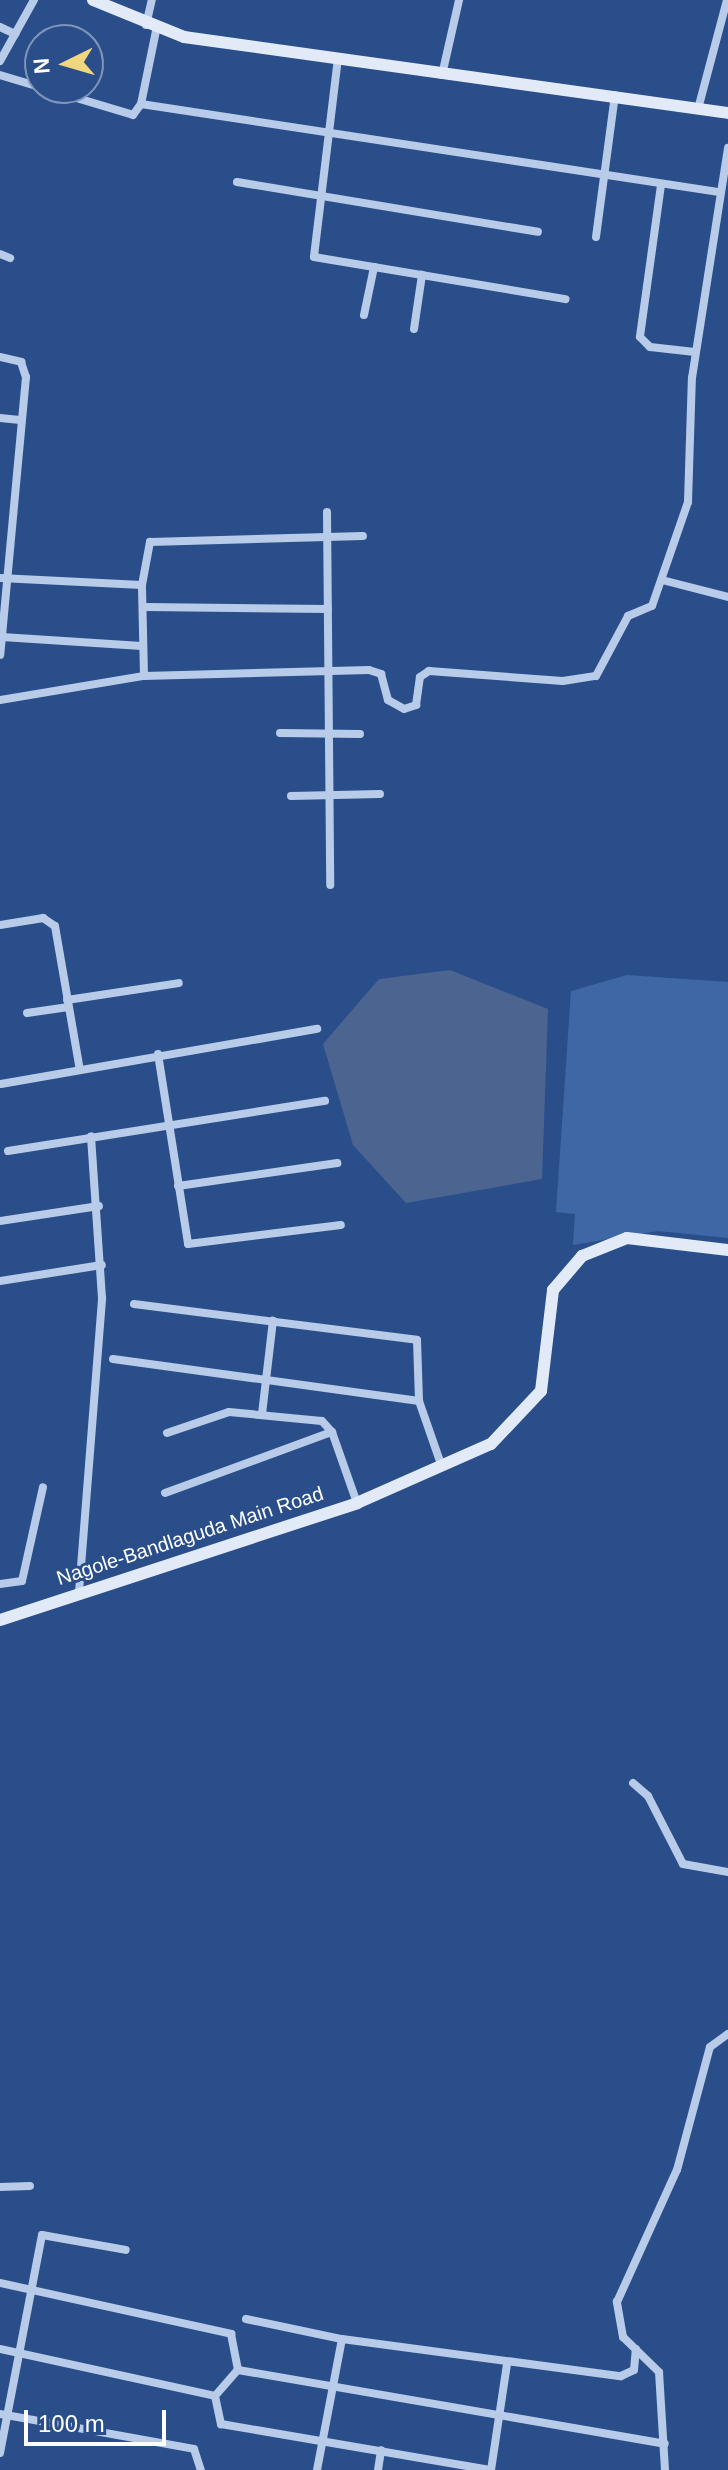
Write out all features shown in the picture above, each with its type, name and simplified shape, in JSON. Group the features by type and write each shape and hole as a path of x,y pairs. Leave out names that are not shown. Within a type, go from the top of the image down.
{"street":[{"path":"0,61 34,0"},
{"path":"93,0 151,28 442,75 615,94 728,113"},
{"path":"141,104 152,0"},
{"path":"442,75 459,0"},
{"path":"698,109 727,0"},
{"path":"0,27 15,34"},
{"path":"338,58 326,134 314,257 566,299"},
{"path":"0,75 124,116 141,104 602,177 719,192"},
{"path":"596,237 615,94"},
{"path":"0,700 144,676 377,671 388,700 404,709 416,705 420,677 429,671 590,679 602,670 628,616 652,606 688,502 695,352 728,148"},
{"path":"237,182 538,232"},
{"path":"661,185 640,337 650,347 695,352"},
{"path":"364,315 374,267"},
{"path":"414,329 422,275"},
{"path":"0,357 25,367 4,578 0,655"},
{"path":"0,418 20,420"},
{"path":"327,512 331,670 330,885"},
{"path":"144,676 142,646 145,607 142,585 150,542 363,536"},
{"path":"4,578 142,585"},
{"path":"662,580 728,597"},
{"path":"145,607 328,609"},
{"path":"2,637 142,646"},
{"path":"280,733 360,734"},
{"path":"291,796 380,794"},
{"path":"0,925 52,922 80,1070"},
{"path":"27,1013 179,983"},
{"path":"1,1084 158,1054 317,1029"},
{"path":"158,1054 178,1186 192,1247 341,1225"},
{"path":"8,1151 168,1122 325,1101"},
{"path":"79,1592 102,1265 91,1136"},
{"path":"178,1186 337,1163"},
{"path":"0,1221 99,1206"},
{"name":"Nagole-Bandlaguda Main Road","path":"0,1620 357,1503 491,1444 531,1408 546,1370 553,1290 582,1256 627,1238 728,1250"},
{"path":"0,1281 102,1265"},
{"path":"134,1304 417,1340 419,1401 442,1467"},
{"path":"262,1414 273,1321"},
{"path":"113,1359 419,1401"},
{"path":"167,1433 221,1413 322,1421 332,1432 357,1503"},
{"path":"165,1493 332,1432"},
{"path":"0,1584 22,1581 43,1487"},
{"path":"633,1783 648,1796 683,1864 728,1872"},
{"path":"665,2470 659,2372 619,2327 621,2288 677,2170 710,2047 728,2034"},
{"path":"0,2187 30,2186"},
{"path":"0,2453 4,2414 46,2232 126,2250"},
{"path":"0,2283 231,2334 238,2370"},
{"path":"246,2319 342,2339 507,2364 627,2376 636,2349"},
{"path":"317,2470 342,2339"},
{"path":"0,2349 215,2396"},
{"path":"215,2396 221,2424 381,2450 442,2466 490,2470 507,2364"},
{"path":"238,2370 665,2444"},
{"path":"215,2396 238,2370"},
{"path":"4,2414 194,2449 201,2470"},
{"path":"378,2470 381,2450"}],"shaded area":[{"path":"450,970 548,1009 542,1179 406,1203 353,1145 323,1044 379,979"},
{"path":"627,975 728,982 728,1238 658,1231 573,1245 575,1214 556,1212 571,991"}]}
